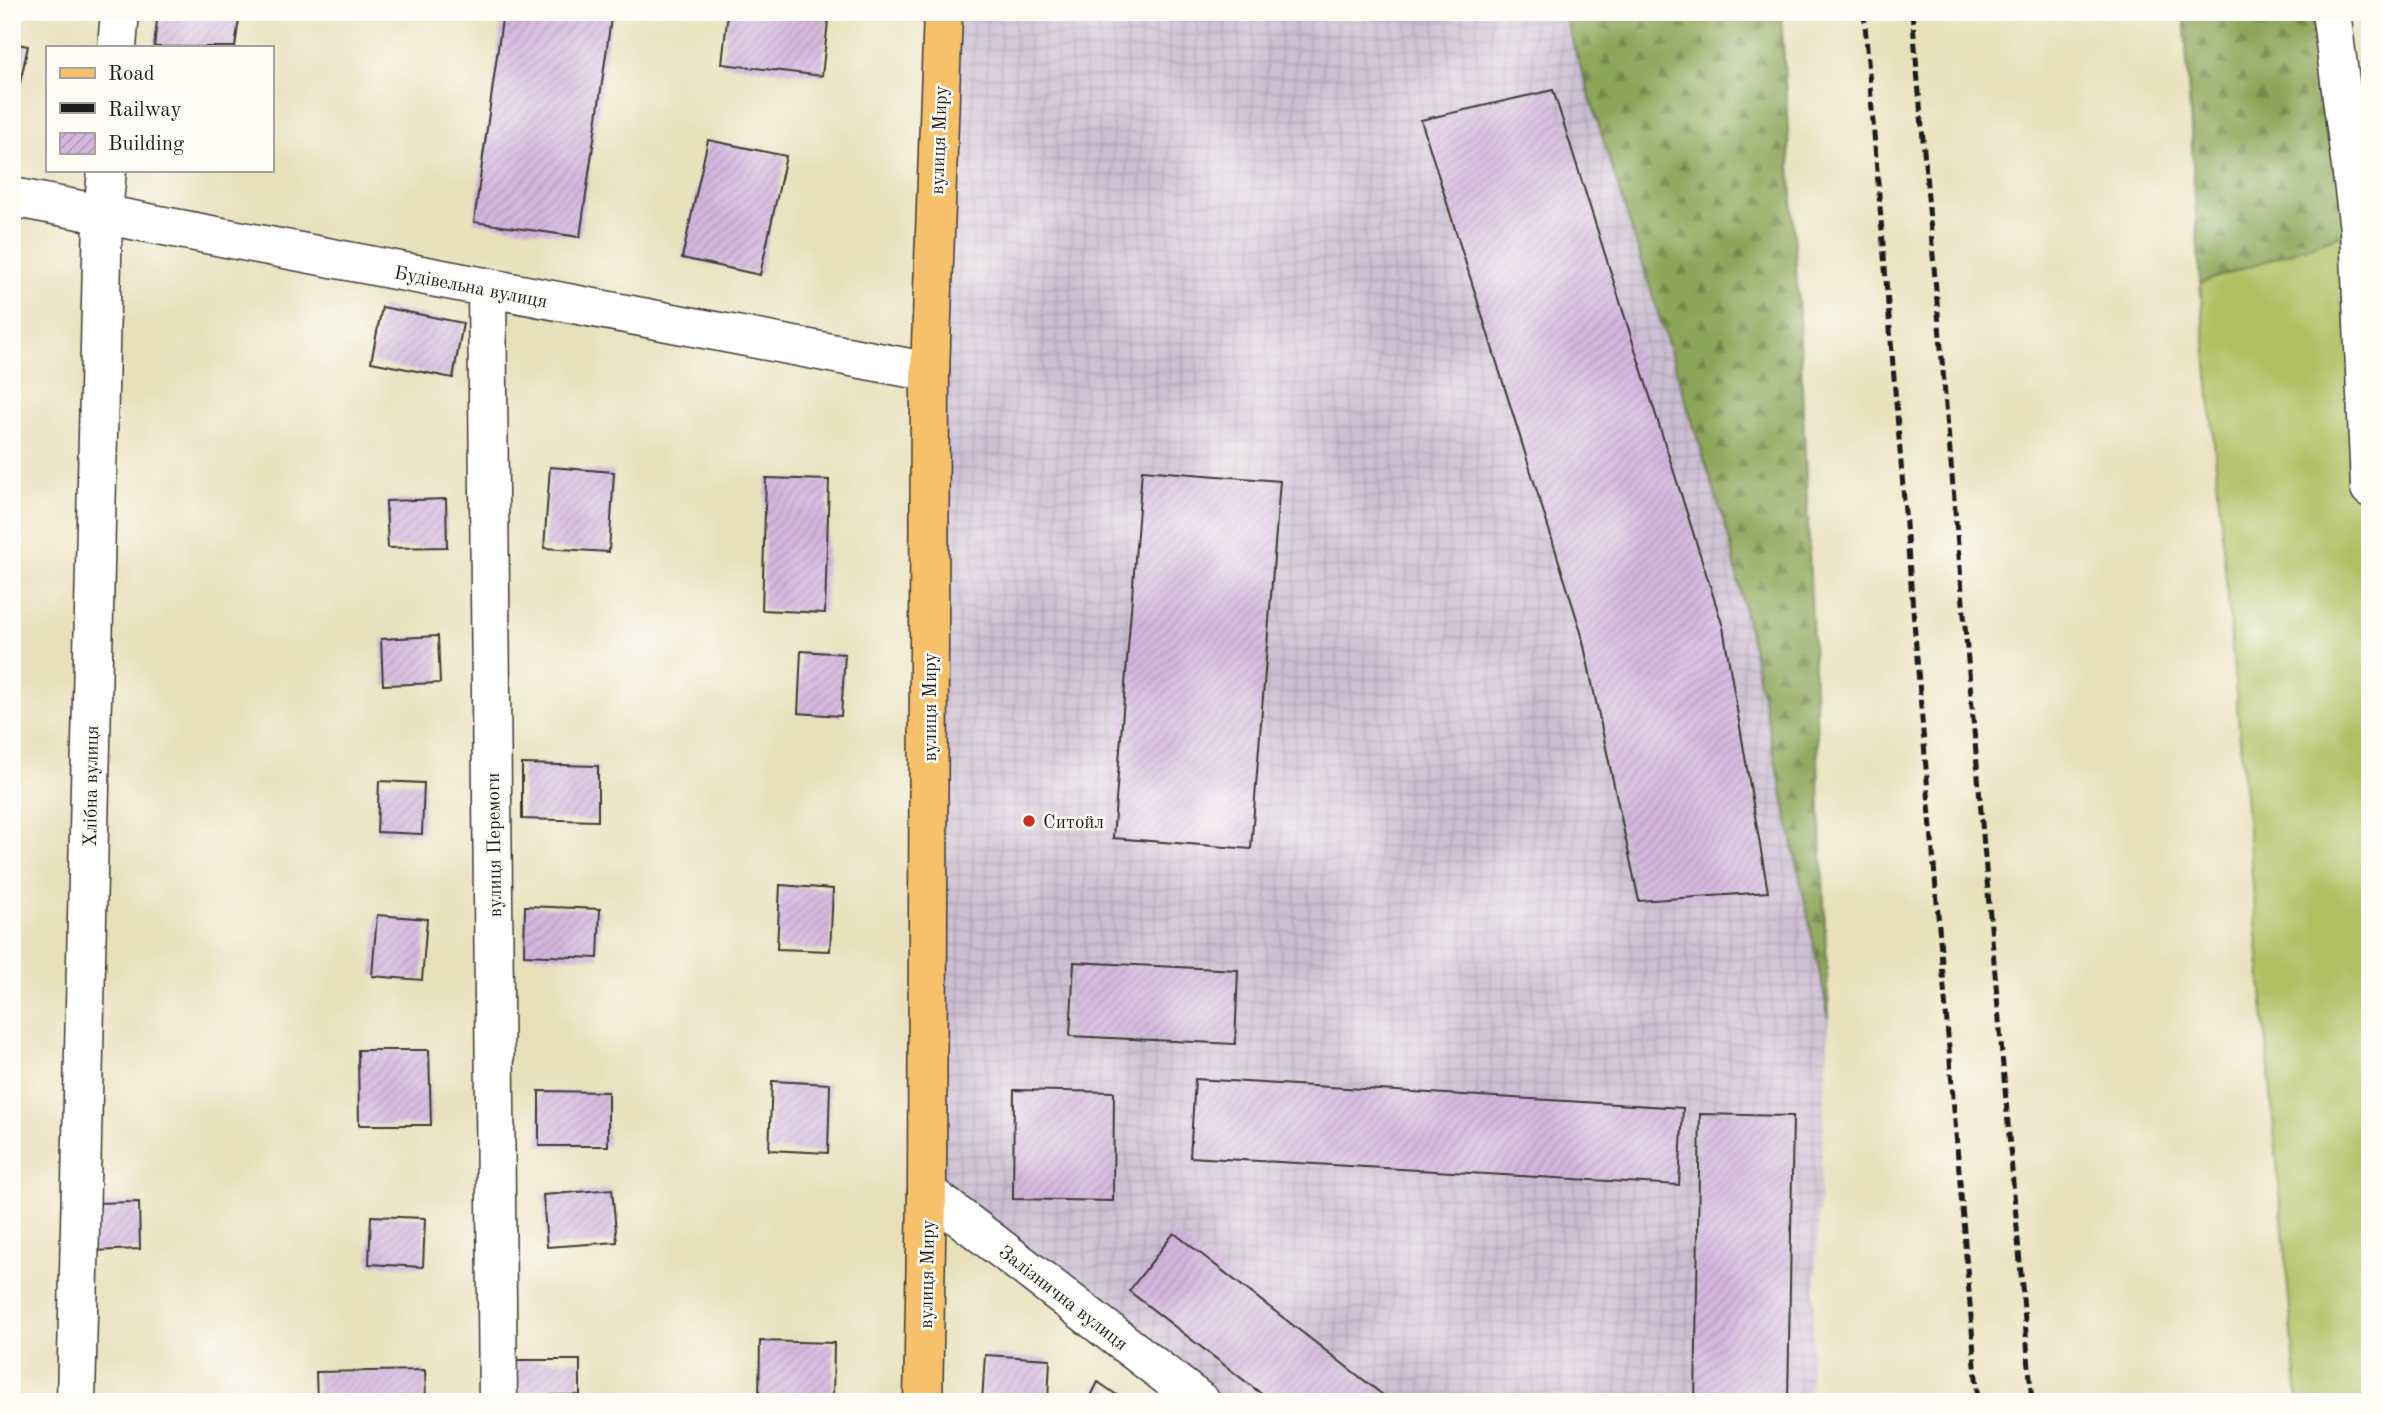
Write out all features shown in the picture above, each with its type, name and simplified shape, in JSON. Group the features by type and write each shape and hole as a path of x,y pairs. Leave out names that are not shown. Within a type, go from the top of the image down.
{"main road":[{"name":"вулиця Миру","path":"923,1402 927,1192 930,372 943,12"}],"street":[{"path":"117,46 120,12"},
{"path":"2331,12 2359,229 2370,488"},
{"name":"Хлібна вулиця","path":"76,1402 103,215 107,172"},
{"name":"Будівельна вулиця","path":"12,197 930,372"},
{"name":"вулиця Перемоги","path":"487,289 498,1402"},
{"name":"Залізнична вулиця","path":"927,1192 1201,1402"}],"shaded area":[{"path":"943,12 1563,12 1730,541 1829,1018 1809,1402 1201,1402 927,1192"}],"green space":[{"path":"1563,12 1781,12 1799,316 1829,1018 1730,541"},
{"path":"2184,12 2331,12 2359,229 2200,283"},
{"path":"2370,228 2370,1402 2298,1402 2200,283 2359,229"}],"building":[{"path":"158,12 240,12 235,46 154,46"},
{"path":"503,12 612,12 580,237 474,222"},
{"path":"728,12 829,12 822,76 722,64"},
{"path":"12,43 28,46 13,115 12,115"},
{"path":"1553,90 1723,627 1768,892 1639,901 1581,632 1421,120"},
{"path":"708,140 786,156 760,275 682,258"},
{"path":"382,307 463,323 453,378 371,362"},
{"path":"550,467 614,472 609,552 544,548"},
{"path":"1142,470 1280,481 1251,849 1113,838"},
{"path":"766,478 829,480 825,613 762,610"},
{"path":"446,499 447,547 388,548 386,501"},
{"path":"438,636 440,683 383,685 381,639"},
{"path":"801,651 845,654 841,716 798,713"},
{"path":"522,764 598,766 598,821 522,819"},
{"path":"379,781 424,783 422,834 377,832"},
{"path":"780,885 833,889 830,951 777,949"},
{"path":"525,906 600,909 598,958 524,955"},
{"path":"377,915 427,919 422,980 372,976"},
{"path":"1074,962 1238,970 1235,1044 1070,1036"},
{"path":"358,1050 429,1050 431,1125 359,1125"},
{"path":"1195,1079 1683,1108 1679,1185 1190,1157"},
{"path":"772,1081 830,1084 828,1153 769,1150"},
{"path":"1014,1090 1114,1092 1113,1201 1013,1199"},
{"path":"539,1091 608,1092 608,1146 539,1146"},
{"path":"1700,1114 1793,1116 1788,1402 1695,1402"},
{"path":"612,1189 617,1242 547,1247 543,1195"},
{"path":"139,1202 140,1249 92,1251 91,1203"},
{"path":"371,1216 425,1218 423,1267 369,1264"},
{"path":"1174,1233 1392,1402 1272,1402 1129,1291"},
{"path":"760,1341 834,1343 833,1402 759,1402"},
{"path":"985,1355 1050,1359 1048,1402 982,1402"},
{"path":"516,1360 580,1360 580,1395 517,1396"},
{"path":"425,1370 426,1402 317,1402 316,1372"},
{"path":"1098,1382 1127,1402 1088,1402"}],"railway":[{"path":"1864,12 1978,1402"},
{"path":"1912,12 2032,1402"}],"place":[{"name":"Ситойл","path":"1029,821"}]}
